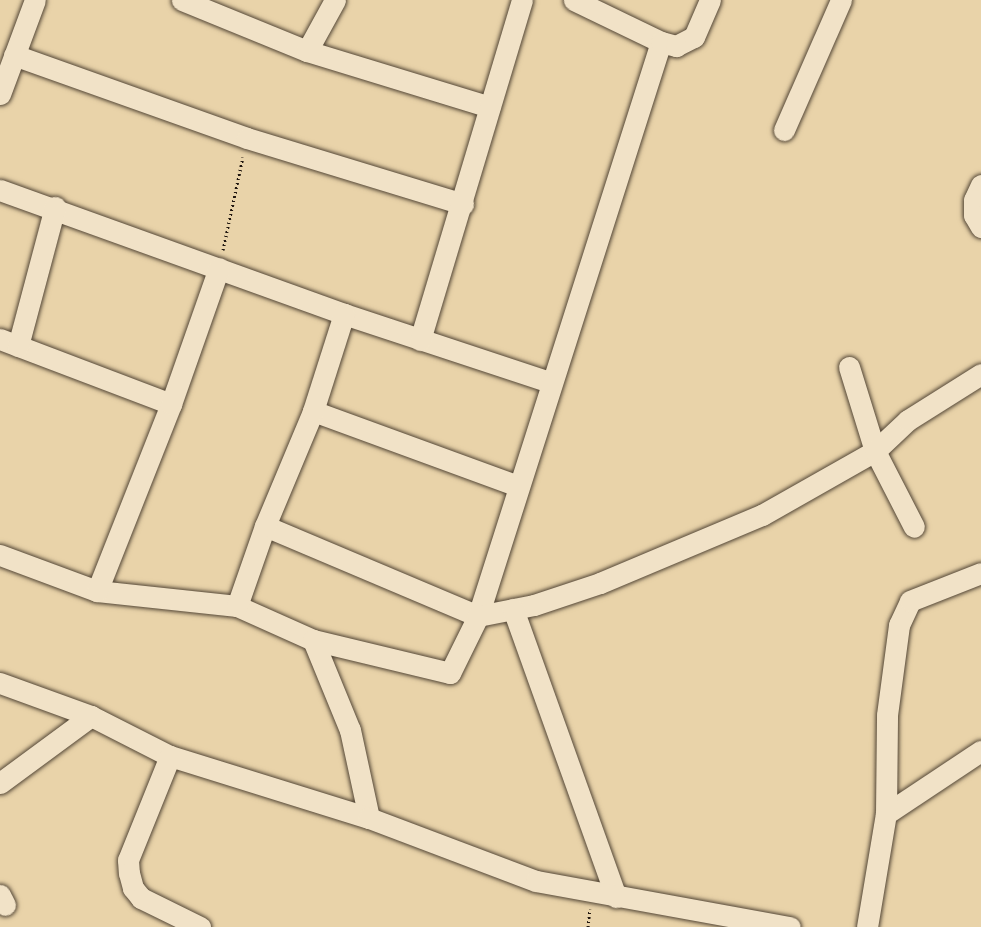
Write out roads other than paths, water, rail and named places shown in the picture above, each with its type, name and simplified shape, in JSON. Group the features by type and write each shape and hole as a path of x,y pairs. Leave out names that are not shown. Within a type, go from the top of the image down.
{"street":[{"path":"0,94 35,0"},
{"path":"182,0 307,51 490,107"},
{"path":"307,51 335,0"},
{"path":"420,340 463,204 522,0"},
{"path":"574,0 609,8 661,42 676,46 688,43 694,37 710,0"},
{"path":"783,130 841,0"},
{"path":"0,555 97,591 237,606 314,640 450,673 478,616 550,381 661,42"},
{"path":"14,55 247,138 463,204"},
{"path":"981,185 974,200 974,215 981,227"},
{"path":"0,190 55,207 344,314 550,381"},
{"path":"55,207 9,343 171,404"},
{"path":"97,591 171,404 219,268"},
{"path":"237,606 265,526 313,411 344,314"},
{"path":"849,367 875,452 914,527"},
{"path":"265,526 478,616 513,609 600,583 762,515 875,452 908,420 981,374"},
{"path":"313,411 518,486"},
{"path":"867,927 886,814 887,715 903,610 920,596 981,573"},
{"path":"513,609 616,897"},
{"path":"314,640 350,730 369,818"},
{"path":"0,683 92,716 170,756 369,818 536,881 790,927"},
{"path":"0,783 92,716"},
{"path":"886,814 981,751"},
{"path":"170,756 128,860 129,873 133,888 141,898 200,927"}]}
